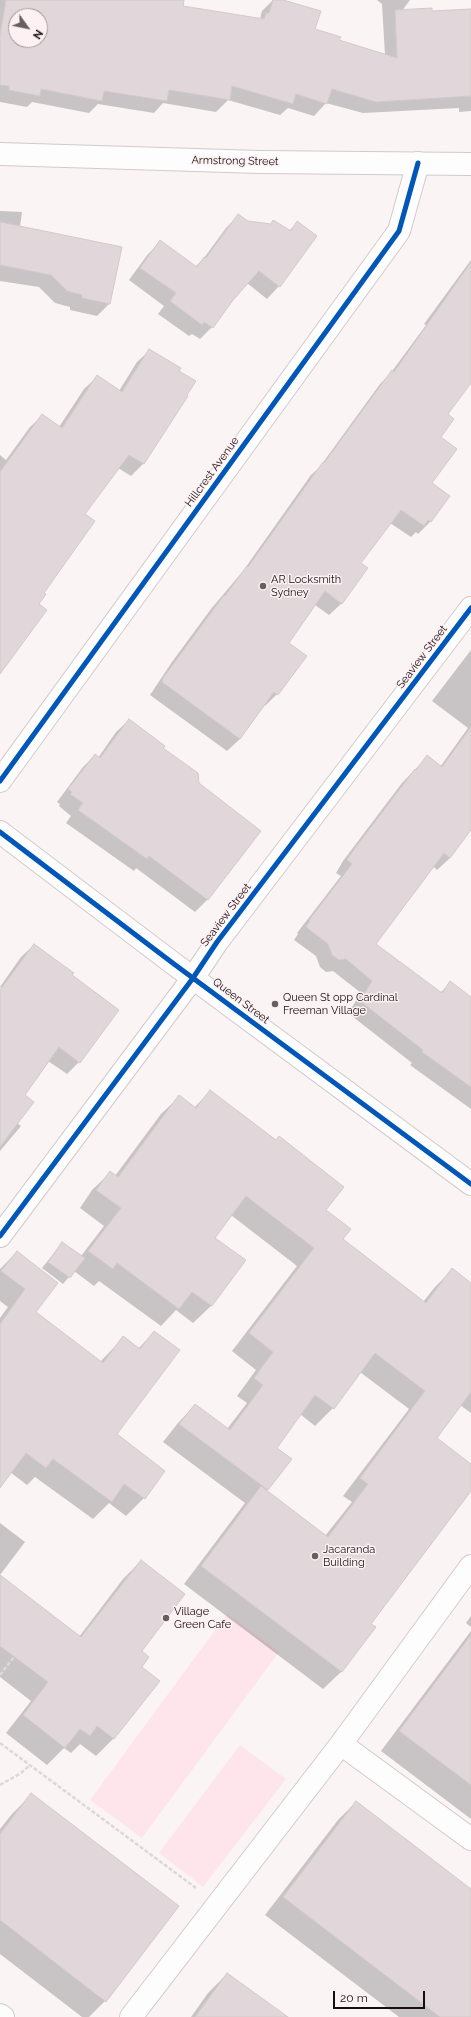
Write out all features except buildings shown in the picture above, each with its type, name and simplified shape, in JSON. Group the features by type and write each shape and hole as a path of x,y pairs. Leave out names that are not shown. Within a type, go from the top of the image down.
{"street":[{"name":"Armstrong Street","path":"0,154 260,162 470,164"},
{"name":"Hillcrest Avenue","path":"0,781 399,231 418,163"},
{"name":"Seaview Street","path":"0,1236 193,978 217,942 471,608"},
{"name":"Queen Street","path":"0,832 193,978 471,1184"},
{"path":"131,2017 342,1744 471,1566"},
{"path":"342,1744 471,1839"}],"path":[{"path":"0,1675 14,1657"},
{"path":"0,1743 200,1891"},
{"path":"0,1785 21,1773 30,1765"}],"shaded area":[{"path":"227,1614 279,1652 142,1838 90,1800"},
{"path":"240,1745 286,1779 203,1887 159,1853"}],"cycle path":[{"path":"0,781 399,231 418,163"},
{"path":"0,1236 193,978 217,942 471,608"},
{"path":"0,832 174,964 471,1184"}],"place":[{"name":"AR Locksmith Sydney","path":"263,586"},
{"name":"Queen St opp Cardinal Freeman Village","path":"275,1004"},
{"name":"Jacaranda Building","path":"315,1556"},
{"name":"Village Green Cafe","path":"166,1618"}]}
